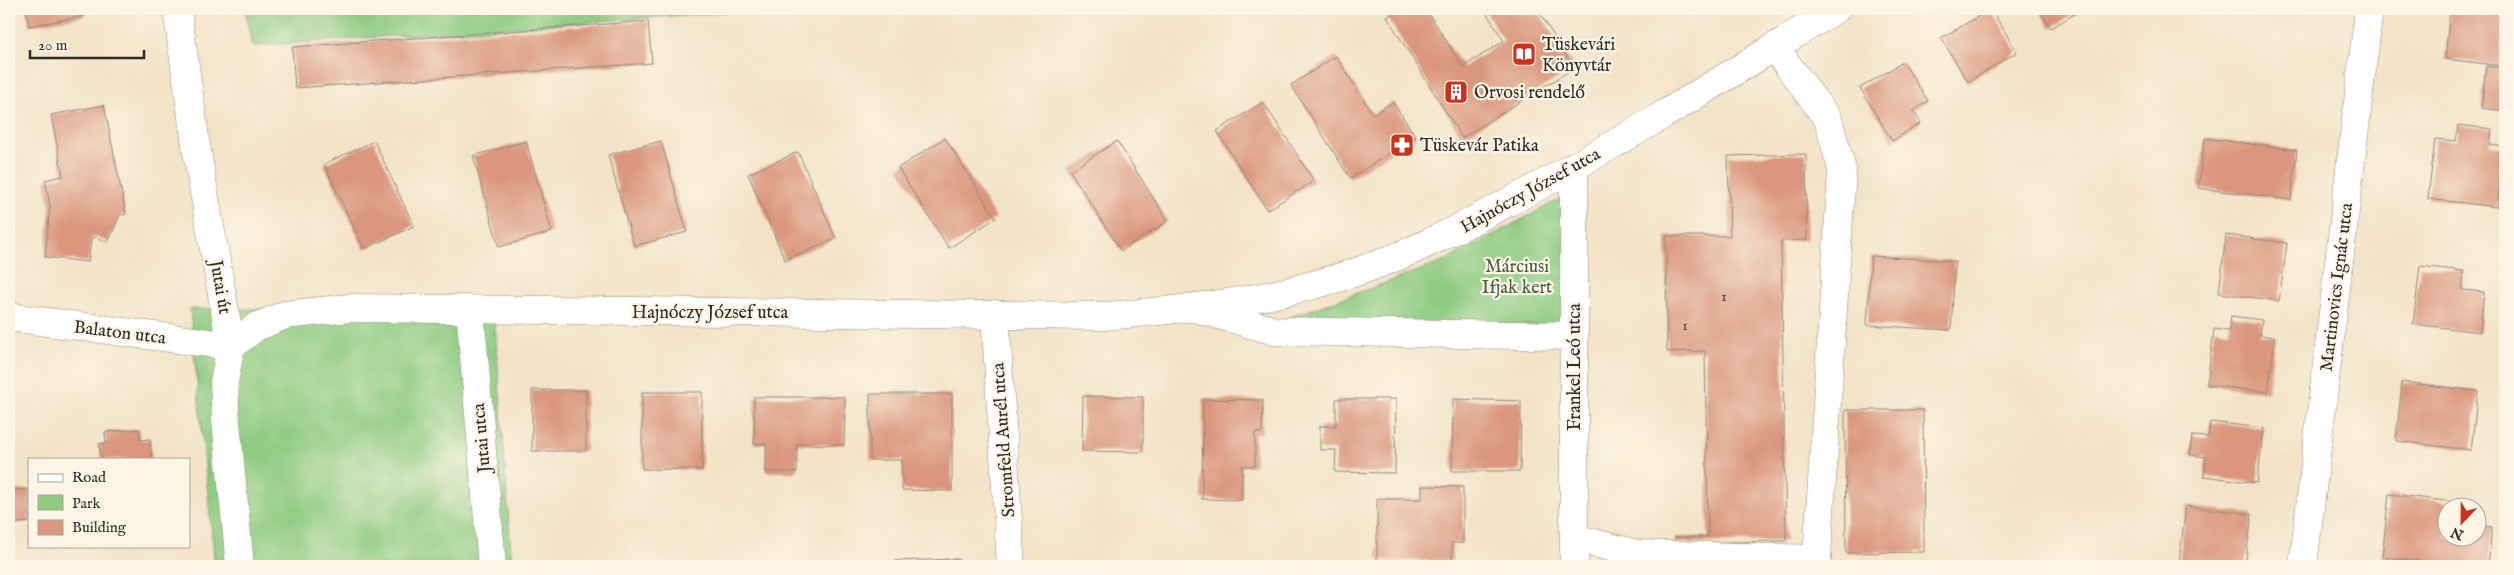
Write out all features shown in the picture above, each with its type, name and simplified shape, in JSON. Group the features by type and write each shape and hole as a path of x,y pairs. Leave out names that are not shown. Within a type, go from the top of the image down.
{"street":[{"name":"Jutai út","path":"177,9 197,152 231,346 224,382 225,412 240,566"},
{"name":"Hajnóczy József utca","path":"231,346 256,327 285,315 349,308 1106,316 1198,309 1283,293 1358,272 1433,243 1574,168 1836,9"},
{"name":"Martinovics Ignác utca","path":"2302,566 2369,9"},
{"path":"1574,538 1638,554 1817,559 1842,170 1828,118 1774,47"},
{"name":"Frankel Leó utca","path":"1574,168 1574,566"},
{"name":"Hajnóczy József utca","path":"1198,309 1275,331 1574,336"},
{"name":"Jutai utca","path":"470,310 492,566"},
{"name":"Stromfeld Aurél utca","path":"994,314 1011,566"},
{"name":"Balaton utca","path":"9,317 231,346"}],"green space":[{"path":"245,9 769,9 253,46"},
{"name":"Márciusi Ifjak kert","path":"1569,194 1565,326 1285,319 1443,262"},
{"path":"190,309 494,310 512,566 215,566"}],"building":[{"path":"26,9 84,9 85,16 29,26"},
{"path":"1401,9 1426,9 1463,67 1504,41 1484,9 1537,9 1574,68 1462,138 1387,17"},
{"path":"1991,9 2017,52 1968,82 1941,38"},
{"path":"2038,9 2083,9 2051,28"},
{"path":"2450,9 2505,9 2504,66 2445,59"},
{"path":"648,21 652,63 295,88 292,47"},
{"path":"1336,56 1373,114 1393,102 1416,137 1350,178 1291,85"},
{"path":"1903,62 1928,101 1913,111 1921,123 1892,141 1860,88"},
{"path":"2486,66 2505,68 2505,111 2481,108"},
{"path":"1263,102 1314,181 1267,210 1217,131"},
{"path":"104,105 126,214 120,215 108,242 96,237 91,238 88,262 45,257 50,206 45,180 63,176 51,115"},
{"path":"2458,125 2492,129 2490,145 2504,147 2497,207 2428,199 2435,139 2456,141"},
{"path":"945,138 996,218 949,248 898,168"},
{"path":"2205,138 2297,150 2291,200 2198,188"},
{"path":"374,141 414,226 364,249 324,164"},
{"path":"526,141 552,232 499,247 473,156"},
{"path":"661,141 687,232 634,246 608,155"},
{"path":"1117,141 1168,221 1121,251 1070,171"},
{"path":"798,152 836,239 785,260 748,174"},
{"path":"1806,154 1807,240 1781,241 1786,541 1675,543 1675,537 1708,537 1705,351 1667,352 1666,236 1730,236 1728,156"},
{"path":"2226,235 2287,243 2279,301 2219,293"},
{"path":"1871,256 1955,261 1951,330 1867,325"},
{"path":"2420,266 2464,271 2462,290 2484,292 2480,332 2413,324"},
{"path":"2231,316 2262,320 2260,335 2275,337 2268,392 2207,385 2214,329 2229,331"},
{"path":"2402,382 2478,391 2471,450 2396,441"},
{"path":"532,390 586,390 586,451 532,451"},
{"path":"642,392 702,392 702,470 642,469"},
{"path":"870,394 952,394 952,491 902,490 902,460 870,460"},
{"path":"1083,396 1143,397 1143,452 1082,451"},
{"path":"754,397 845,397 844,445 797,444 797,472 766,472 766,444 754,444"},
{"path":"1203,399 1263,400 1262,433 1255,433 1255,466 1242,466 1242,500 1202,499"},
{"path":"1336,399 1396,399 1395,473 1335,472 1336,450 1320,450 1320,426 1336,426"},
{"path":"1453,399 1521,401 1520,471 1452,471"},
{"path":"1845,410 1923,410 1924,552 1846,553"},
{"path":"2210,422 2264,428 2257,483 2204,476 2206,457 2190,455 2192,436 2208,437"},
{"path":"139,429 140,440 150,439 152,458 101,458 99,444 106,443 105,432"},
{"path":"1422,486 1463,487 1463,543 1452,543 1452,561 1377,560 1377,499 1422,499"},
{"path":"28,489 28,522 9,524 9,491"},
{"path":"2389,494 2436,500 2436,548 2486,548 2486,526 2492,527 2488,566 2428,566 2428,562 2382,557"},
{"path":"2186,506 2252,514 2245,566 2208,566 2179,562"},
{"path":"958,559 958,566 896,566 895,561"}],"place":[{"name":"Tüskevári Könyvtár","path":"1524,54"},
{"name":"Orvosi rendelő","path":"1456,92"},
{"name":"Tüskevár Patika","path":"1402,145"}]}
